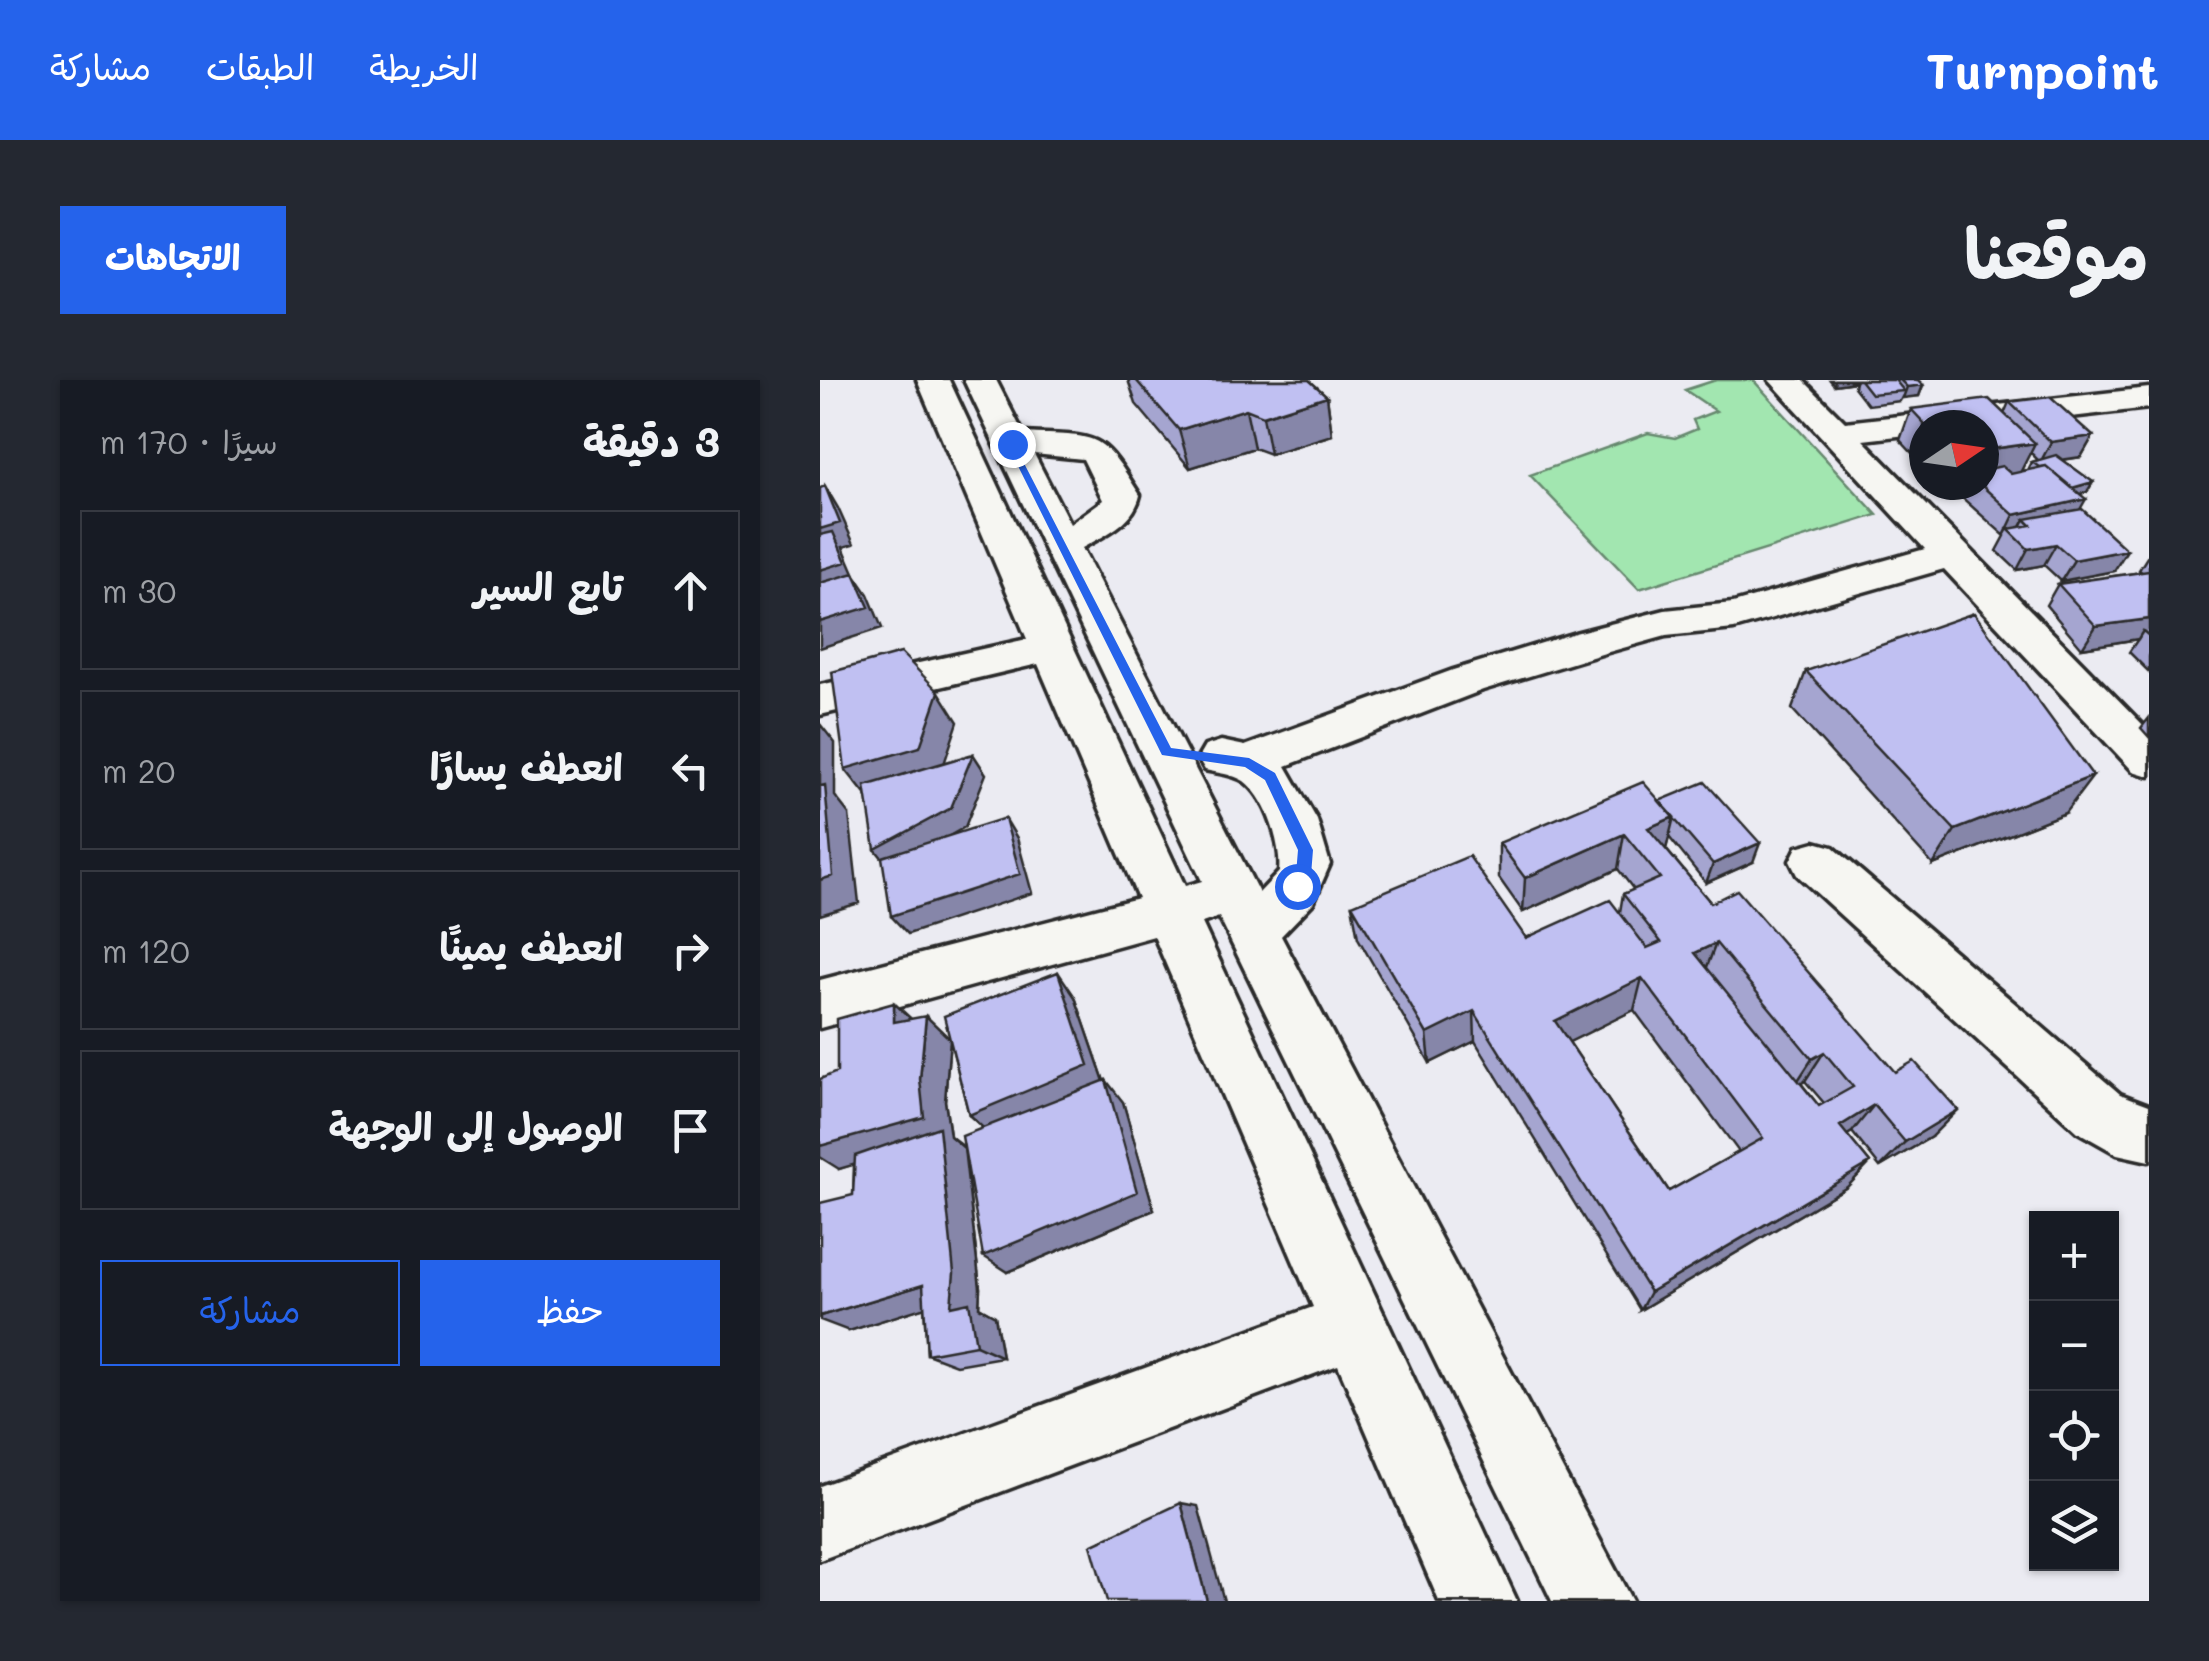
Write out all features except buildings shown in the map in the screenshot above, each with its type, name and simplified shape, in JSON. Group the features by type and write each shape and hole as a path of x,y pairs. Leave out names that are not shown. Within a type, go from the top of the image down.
{"street":[{"path":"933,380 1478,1601"},
{"path":"980,380 1243,912 1593,1601"},
{"path":"1785,380 2149,759"},
{"path":"1838,432 2149,398"},
{"path":"2112,403 2149,431"},
{"path":"1012,444 1078,446 1096,452 1122,495 1122,502 1109,516 1063,543"},
{"path":"1167,752 1249,762 1468,680 1590,642 1665,623 1734,616 1955,554"},
{"path":"820,700 1052,647"},
{"path":"820,1004 1169,911 1243,912 1297,886 1306,862 1270,777 1249,762"},
{"path":"1815,861 2100,1113 2138,1134 2149,1133"},
{"path":"820,1524 1355,1325"}],"green space":[{"path":"1716,380 1753,380 1877,515 1639,589 1530,475 1648,433 1675,438 1697,429 1693,420 1716,411 1685,390"}],"route":[{"path":"1012,444 1167,752 1249,762 1270,777 1305,850 1304,875 1297,886"}]}
